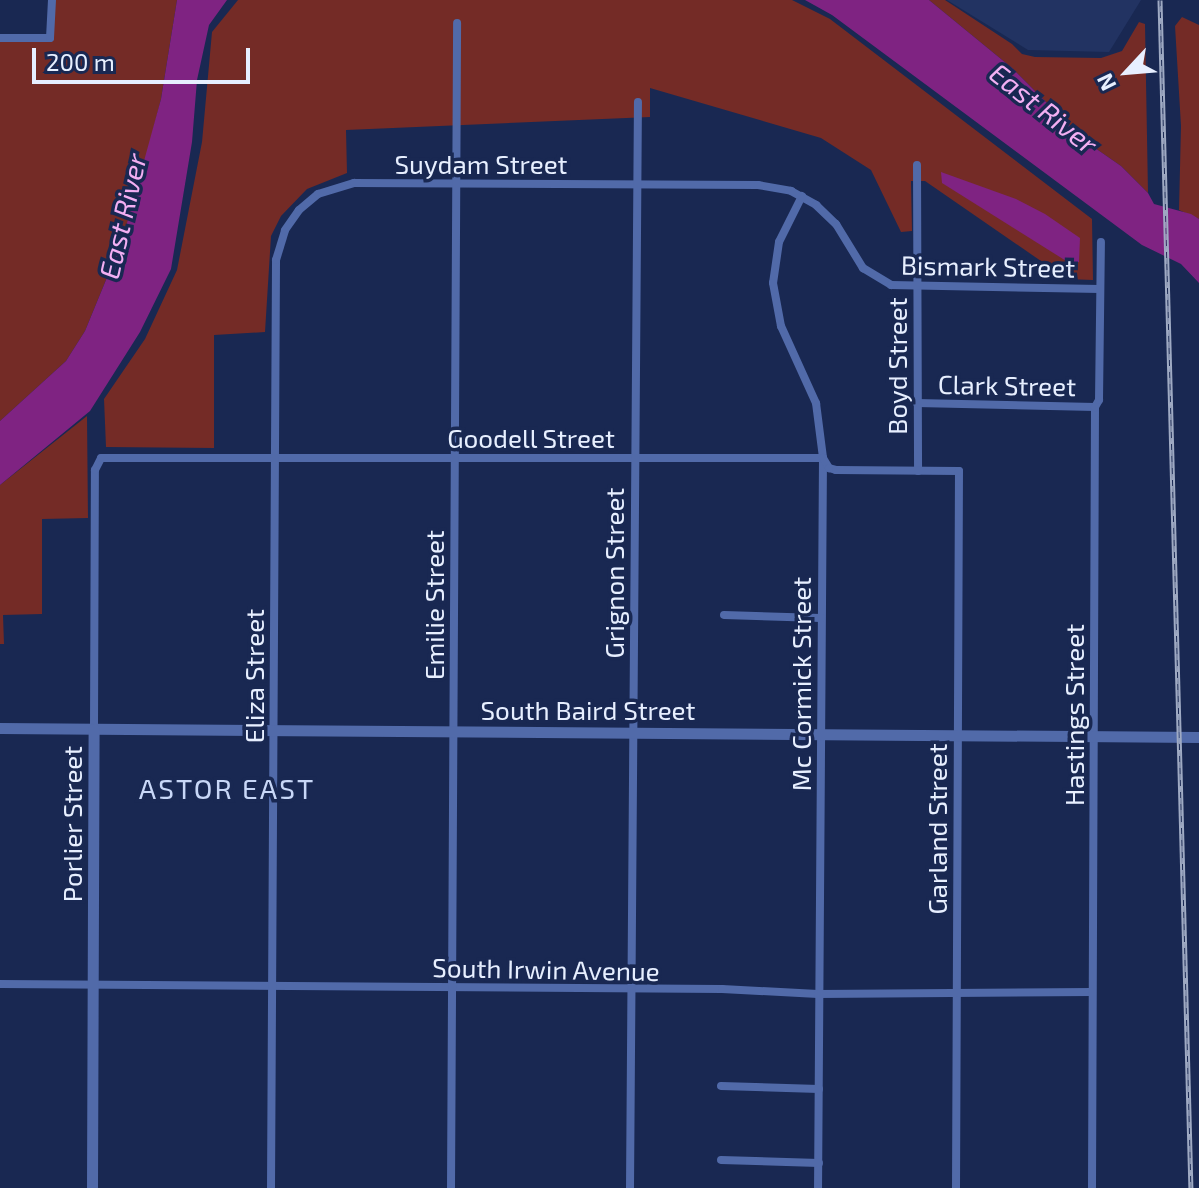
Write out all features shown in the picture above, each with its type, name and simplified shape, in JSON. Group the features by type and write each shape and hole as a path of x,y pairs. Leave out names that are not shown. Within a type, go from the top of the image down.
{"street":[{"path":"0,38 50,38 52,0"},
{"name":"Emilie Street","path":"451,1188 457,23"},
{"name":"Grignon Street","path":"630,1188 638,102"},
{"name":"Boyd Street","path":"917,165 918,471"},
{"name":"Suydam Street","path":"276,260 280,242 291,219 307,202 333,188 354,183 726,186"},
{"name":"Bismark Street","path":"726,186 766,186 802,196 836,224 871,276 891,285 1100,289"},
{"name":"Mc Cormick Street","path":"802,196 779,242 773,269 774,297 781,326 816,403 823,458 818,1188"},
{"name":"Hastings Street","path":"1092,1188 1095,407 1099,400 1101,242"},
{"name":"Eliza Street","path":"271,1188 276,260"},
{"name":"Clark Street","path":"917,403 1095,407"},
{"name":"Goodell Street","path":"98,460 112,457 275,456 823,458 829,468 836,470 959,471"},
{"name":"Porlier Street","path":"92,1188 95,470 98,460"},
{"name":"Garland Street","path":"956,1188 959,471"},
{"path":"724,615 821,618"},
{"name":"South Baird Street","path":"0,728 1199,737"},
{"name":"South Irwin Avenue","path":"0,984 722,989 818,994 1092,992"},
{"path":"721,1086 819,1089"},
{"path":"721,1160 819,1163"}],"shaded area":[{"path":"52,0 177,0 161,99 143,170 122,241 85,331 66,361 0,421 0,38 47,39"},
{"path":"238,0 792,0 830,19 1092,219 1093,280 1067,279 925,181 911,181 912,231 901,232 871,170 821,138 650,88 650,117 346,130 347,173 307,189 281,216 271,236 265,332 214,335 214,448 106,447 104,399 145,339 177,270 202,142 212,32"},
{"path":"929,0 945,0 1012,44 1022,54 1035,57 1101,58 1122,51 1139,22 1145,24 1148,193 1121,166 1085,141 1012,68"},
{"path":"947,0 1141,0 1109,52 1028,50"},
{"path":"1182,17 1199,25 1199,219 1179,210 1181,126 1175,26"},
{"path":"87,416 88,518 42,519 42,614 3,615 4,644 0,644 0,485"}],"water":[{"path":"177,0 227,0 209,25 197,80 192,142 171,269 140,332 90,411 0,485 0,421 66,361 85,331 122,241 161,99"},
{"name":"East River","path":"805,0 929,0 1012,68 1085,141 1121,166 1148,193 1154,204 1199,219 1199,283 1181,264 1142,245 832,15"},
{"path":"941,172 1016,199 1045,214 1080,238 1079,262 1071,264 942,183"}],"railway":[{"path":"1160,0 1191,1188"}],"district":[{"name":"ASTOR EAST","path":"227,788"}]}
